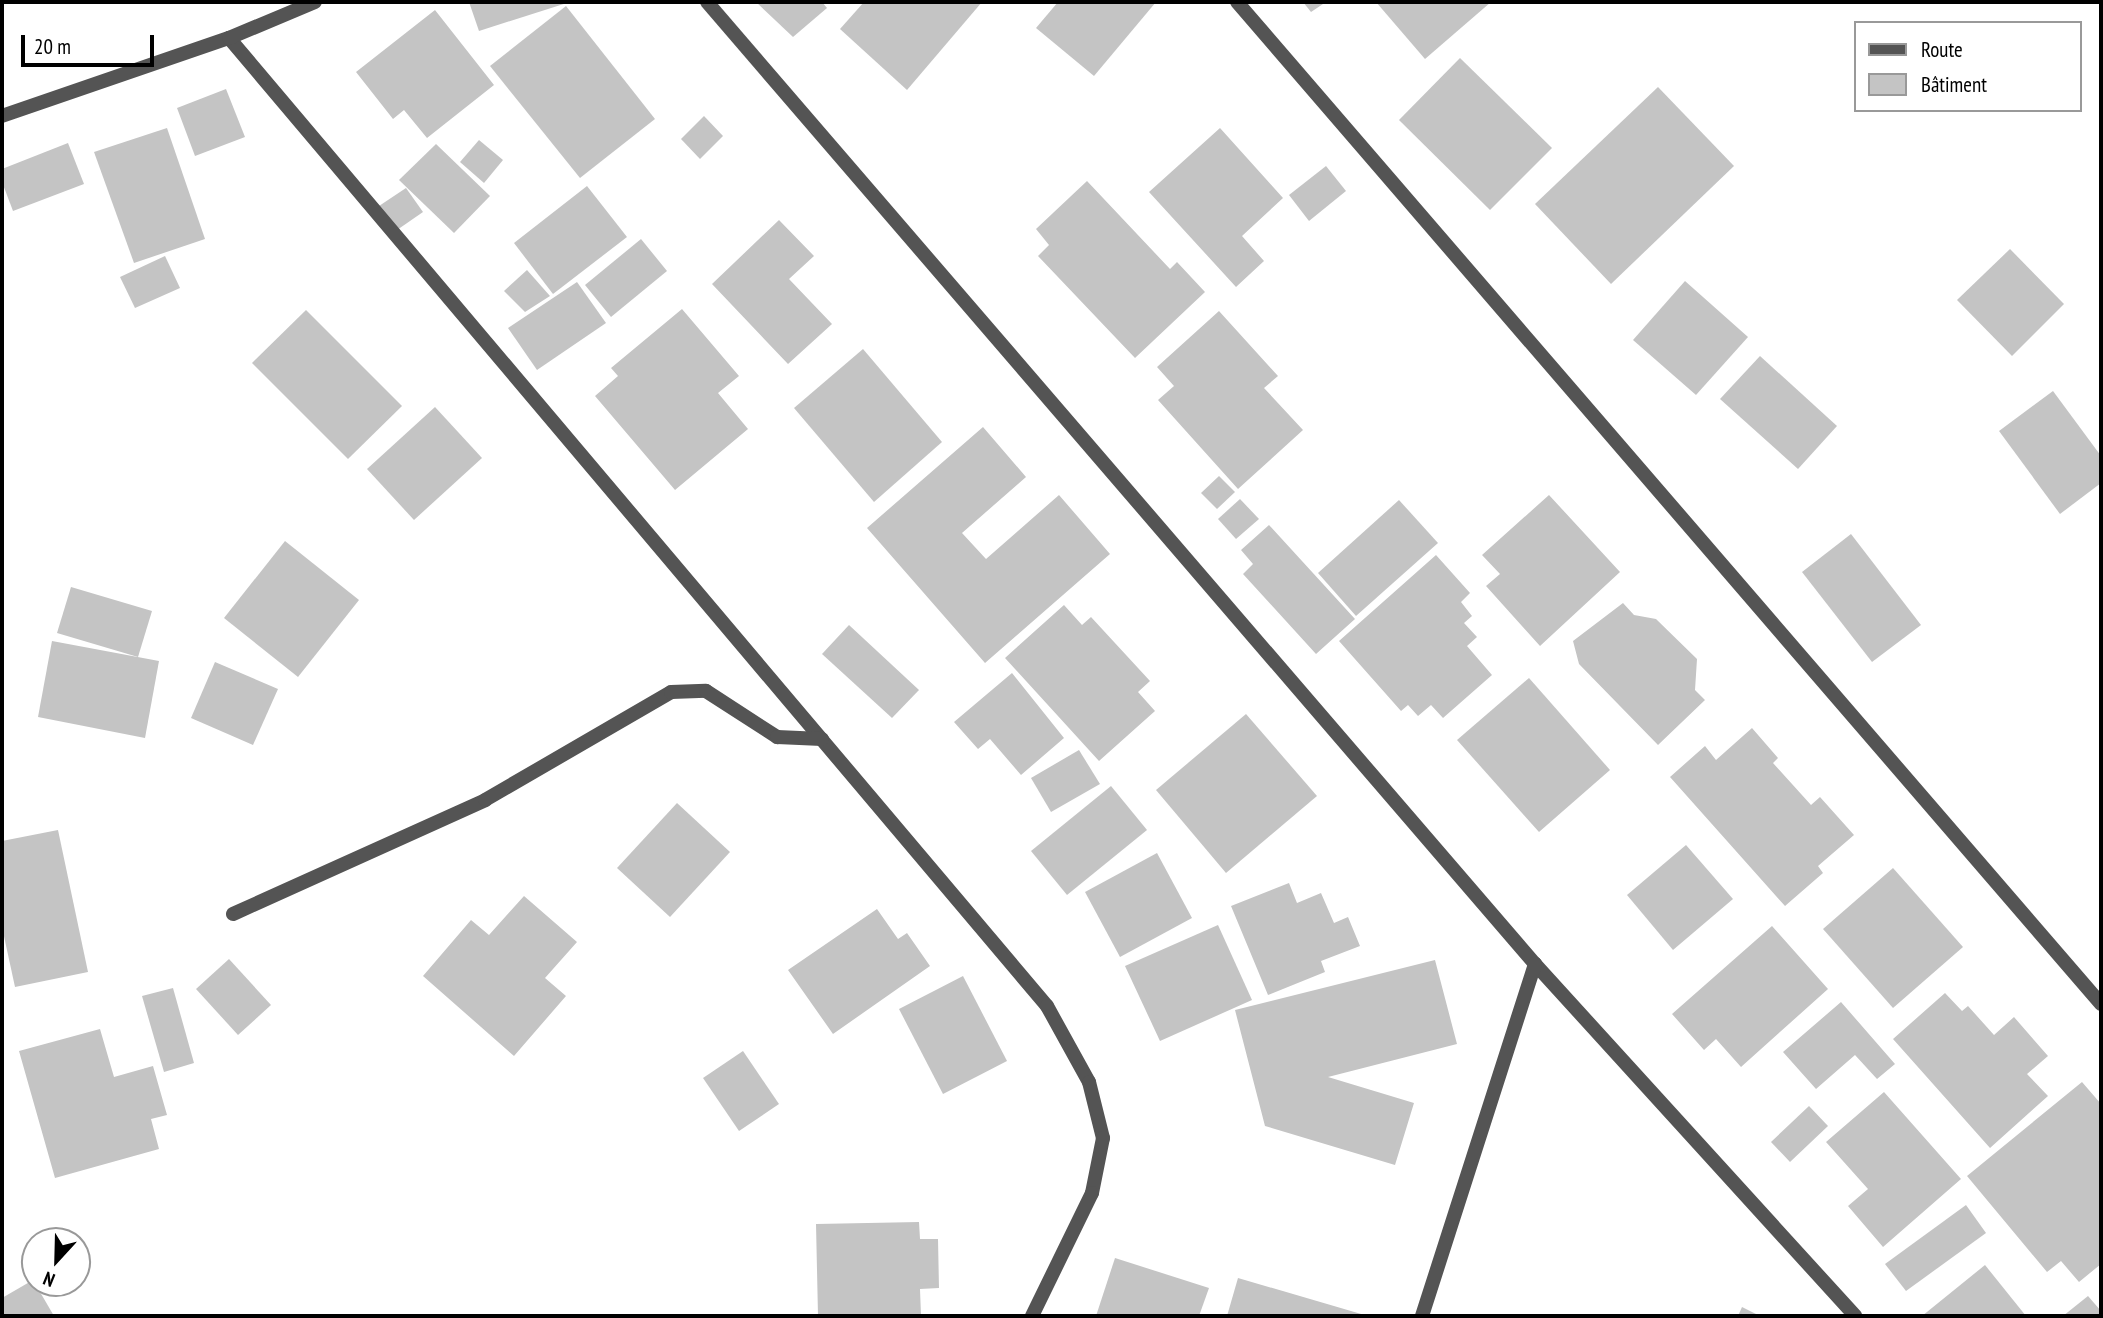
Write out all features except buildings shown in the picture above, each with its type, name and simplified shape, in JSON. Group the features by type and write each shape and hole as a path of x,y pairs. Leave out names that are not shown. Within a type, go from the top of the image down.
{"street":[{"path":"2,116 229,38 315,2"},
{"path":"707,2 1535,964 1855,1316"},
{"path":"1237,2 2101,1004"},
{"path":"229,38 1047,1006 1089,1082 1103,1138 1092,1193 1032,1316"},
{"path":"233,914 485,800 671,692 706,691 777,737 822,739"},
{"path":"1422,1316 1535,964"}]}
